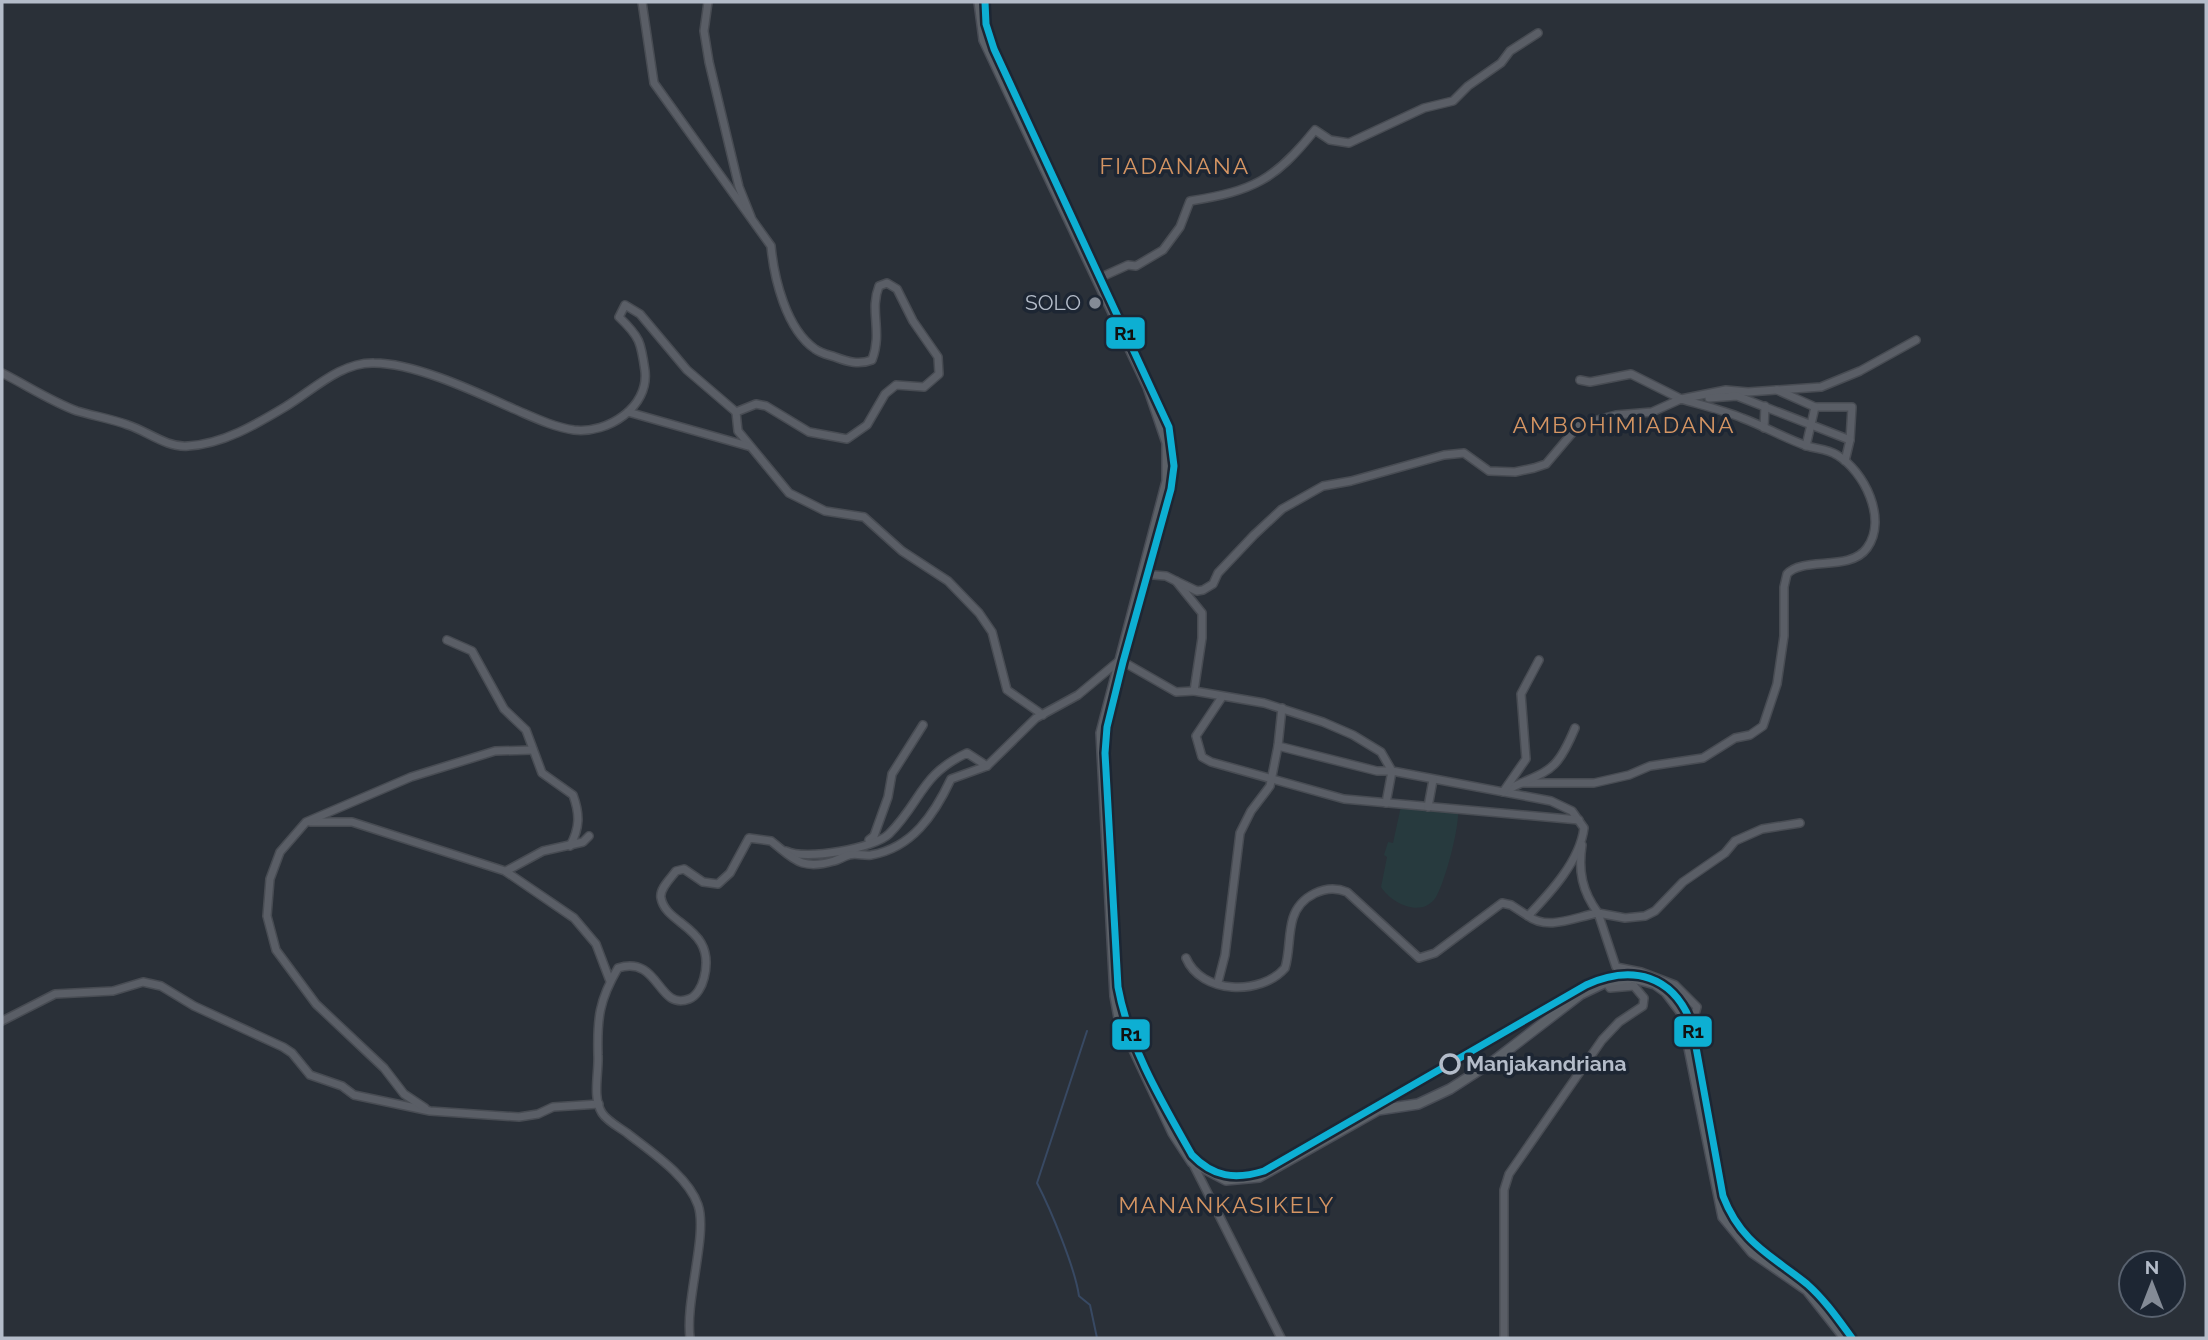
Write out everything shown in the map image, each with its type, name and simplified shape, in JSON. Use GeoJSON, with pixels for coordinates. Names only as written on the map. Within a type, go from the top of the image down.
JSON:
{"type":"FeatureCollection","features":[{"type":"Feature","properties":{"kind":"main road"},"geometry":{"type":"LineString","coordinates":[[979,2],[984,40],[1148,387],[1167,443],[1167,481],[1101,733],[1115,996],[1119,1018],[1173,1133],[1192,1162],[1226,1180],[1259,1177],[1378,1110],[1418,1104],[1450,1089],[1495,1060],[1581,994],[1606,982],[1633,978],[1655,985],[1666,992],[1682,1013],[1689,1035],[1716,1194],[1723,1217],[1752,1252],[1807,1290],[1845,1338]]}},
{"type":"Feature","properties":{"kind":"street"},"geometry":{"type":"LineString","coordinates":[[642,2],[654,83],[753,225],[771,246],[773,269],[793,323],[814,349],[862,364],[872,360],[879,333],[874,298],[879,286],[887,284],[901,295],[913,321],[938,357],[939,374],[924,387],[896,385],[885,394],[867,425],[847,439],[809,432],[766,406],[756,404],[736,412]]}},
{"type":"Feature","properties":{"kind":"street"},"geometry":{"type":"LineString","coordinates":[[708,2],[704,31],[709,62],[739,187],[746,198],[753,225]]}},
{"type":"Feature","properties":{"kind":"street"},"geometry":{"type":"LineString","coordinates":[[1097,279],[1149,260],[1173,240],[1190,201],[1228,195],[1279,171],[1315,130],[1330,140],[1349,143],[1424,108],[1454,101],[1468,86],[1501,63],[1510,51],[1538,33]]}},
{"type":"Feature","properties":{"kind":"street"},"geometry":{"type":"LineString","coordinates":[[2,373],[75,410],[128,425],[185,447],[218,441],[243,430],[286,407],[325,380],[366,363],[390,365],[446,381],[537,419],[575,430],[597,427],[628,412],[644,394],[646,380],[639,338],[634,329],[619,317],[625,305],[640,314],[687,370],[736,412],[738,431],[789,493],[825,511],[864,517],[902,551],[948,581],[979,613],[992,632],[1007,690],[1016,700],[1043,715]]}},
{"type":"Feature","properties":{"kind":"street"},"geometry":{"type":"LineString","coordinates":[[1702,396],[1727,390],[1821,387],[1860,372],[1916,340]]}},
{"type":"Feature","properties":{"kind":"street"},"geometry":{"type":"LineString","coordinates":[[1522,783],[1594,783],[1650,766],[1703,758],[1735,738],[1750,735],[1763,726],[1777,684],[1787,574],[1804,567],[1842,562],[1863,553],[1869,545],[1874,509],[1855,469],[1835,453],[1806,446],[1681,399],[1631,374],[1590,382],[1580,380]]}},
{"type":"Feature","properties":{"kind":"street"},"geometry":{"type":"LineString","coordinates":[[1776,389],[1815,407],[1852,407],[1850,440],[1845,461]]}},
{"type":"Feature","properties":{"kind":"street"},"geometry":{"type":"LineString","coordinates":[[1142,574],[1166,576],[1197,591],[1213,584],[1236,554],[1282,509],[1322,486],[1351,481],[1444,455],[1464,453],[1489,471],[1534,468],[1546,464],[1579,425],[1616,415],[1652,412],[1688,395],[1737,396],[1850,440]]}},
{"type":"Feature","properties":{"kind":"street"},"geometry":{"type":"LineString","coordinates":[[1764,428],[1765,406]]}},
{"type":"Feature","properties":{"kind":"street"},"geometry":{"type":"LineString","coordinates":[[1806,446],[1815,407]]}},
{"type":"Feature","properties":{"kind":"street"},"geometry":{"type":"LineString","coordinates":[[628,412],[748,446]]}},
{"type":"Feature","properties":{"kind":"street"},"geometry":{"type":"LineString","coordinates":[[1176,581],[1202,613],[1202,638],[1194,691]]}},
{"type":"Feature","properties":{"kind":"street"},"geometry":{"type":"LineString","coordinates":[[447,640],[472,651],[504,709],[526,730],[542,774],[573,795],[578,808],[578,832],[570,846]]}},
{"type":"Feature","properties":{"kind":"street"},"geometry":{"type":"LineString","coordinates":[[780,848],[782,854],[799,862],[817,864],[849,855],[883,852],[909,839],[926,824],[951,779],[987,766],[1011,740],[1043,715],[1078,695],[1121,660],[1176,692],[1194,691],[1282,708],[1353,735],[1381,752],[1392,771],[1387,803]]}},
{"type":"Feature","properties":{"kind":"street"},"geometry":{"type":"LineString","coordinates":[[1503,792],[1527,759],[1521,694],[1539,660]]}},
{"type":"Feature","properties":{"kind":"street"},"geometry":{"type":"LineString","coordinates":[[1222,697],[1196,736],[1202,757],[1344,799],[1580,820]]}},
{"type":"Feature","properties":{"kind":"street"},"geometry":{"type":"LineString","coordinates":[[1218,982],[1224,968],[1240,833],[1272,779],[1282,708]]}},
{"type":"Feature","properties":{"kind":"street"},"geometry":{"type":"LineString","coordinates":[[863,845],[874,836],[888,797],[892,774],[923,725]]}},
{"type":"Feature","properties":{"kind":"street"},"geometry":{"type":"LineString","coordinates":[[1503,792],[1542,777],[1567,748],[1575,728]]}},
{"type":"Feature","properties":{"kind":"street"},"geometry":{"type":"LineString","coordinates":[[1278,746],[1377,771],[1392,771],[1562,804],[1580,820],[1584,828],[1582,885],[1598,912],[1616,967],[1675,985],[1697,1007],[1689,1035]]}},
{"type":"Feature","properties":{"kind":"street"},"geometry":{"type":"LineString","coordinates":[[430,1111],[404,1094],[384,1068],[316,1004],[276,950],[267,916],[270,879],[280,852],[306,822],[423,773],[495,751],[533,750]]}},
{"type":"Feature","properties":{"kind":"street"},"geometry":{"type":"LineString","coordinates":[[690,1338],[691,1286],[702,1220],[698,1203],[667,1167],[603,1115],[599,1104],[597,1017],[610,981],[618,968],[631,964],[652,974],[667,996],[679,1000],[691,998],[702,986],[707,967],[702,944],[665,907],[661,893],[676,871],[684,869],[703,882],[718,884],[730,873],[749,838],[771,841],[792,854],[826,856],[863,845],[886,837],[891,832],[944,764],[967,753],[987,766]]}},
{"type":"Feature","properties":{"kind":"street"},"geometry":{"type":"LineString","coordinates":[[1428,807],[1433,780]]}},
{"type":"Feature","properties":{"kind":"street"},"geometry":{"type":"LineString","coordinates":[[306,822],[352,821],[505,871],[574,918],[596,944],[610,981]]}},
{"type":"Feature","properties":{"kind":"street"},"geometry":{"type":"LineString","coordinates":[[1186,958],[1190,969],[1199,977],[1218,982],[1249,988],[1277,978],[1285,968],[1292,919],[1298,906],[1318,891],[1337,888],[1347,892],[1419,958],[1435,953],[1502,903],[1511,905],[1536,922],[1562,923],[1598,912],[1625,918],[1645,916],[1655,911],[1683,882],[1725,853],[1735,841],[1762,829],[1800,823]]}},
{"type":"Feature","properties":{"kind":"street"},"geometry":{"type":"LineString","coordinates":[[505,871],[543,851],[583,842],[589,836]]}},
{"type":"Feature","properties":{"kind":"street"},"geometry":{"type":"LineString","coordinates":[[1528,916],[1566,869],[1582,841]]}},
{"type":"Feature","properties":{"kind":"street"},"geometry":{"type":"LineString","coordinates":[[2,1021],[55,994],[113,991],[143,982],[161,986],[194,1006],[283,1047],[292,1053],[310,1075],[342,1086],[354,1095],[430,1111],[519,1118],[553,1107],[599,1104]]}},
{"type":"Feature","properties":{"kind":"street"},"geometry":{"type":"LineString","coordinates":[[1504,1338],[1504,1190],[1509,1174],[1610,1031],[1643,1006],[1644,998],[1634,986],[1610,988],[1606,982]]}},
{"type":"Feature","properties":{"kind":"street"},"geometry":{"type":"LineString","coordinates":[[1192,1162],[1281,1338]]}},
{"type":"Feature","properties":{"kind":"green space"},"geometry":{"type":"Polygon","coordinates":[[[1401,806],[1458,812],[1454,842],[1443,880],[1436,897],[1423,907],[1415,908],[1399,903],[1381,887],[1387,857],[1384,855],[1388,842],[1393,843],[1401,806]]]}},
{"type":"Feature","properties":{"kind":"waterway"},"geometry":{"type":"LineString","coordinates":[[1087,1031],[1037,1183],[1062,1239],[1079,1296],[1090,1305],[1097,1338]]}},
{"type":"Feature","properties":{"kind":"transit line","name":"R1"},"geometry":{"type":"LineString","coordinates":[[985,2],[986,24],[994,49],[1169,427],[1174,466],[1171,489],[1123,662],[1107,727],[1105,753],[1118,987],[1138,1053],[1192,1155],[1208,1168],[1225,1175],[1264,1171],[1586,985],[1619,975],[1650,978],[1674,995],[1692,1025],[1723,1196],[1730,1212],[1758,1247],[1814,1290],[1852,1338]]}},
{"type":"Feature","properties":{"kind":"place","name":"SOLO"},"geometry":{"type":"Point","coordinates":[1095,303]}},
{"type":"Feature","properties":{"kind":"place","name":"Manjakandriana"},"geometry":{"type":"Point","coordinates":[1450,1064]}},
{"type":"Feature","properties":{"kind":"district","name":"FIADANANA"},"geometry":{"type":"Point","coordinates":[1175,166]}},
{"type":"Feature","properties":{"kind":"district","name":"AMBOHIMIADANA"},"geometry":{"type":"Point","coordinates":[1624,425]}},
{"type":"Feature","properties":{"kind":"district","name":"MANANKASIKELY"},"geometry":{"type":"Point","coordinates":[1227,1205]}}]}
